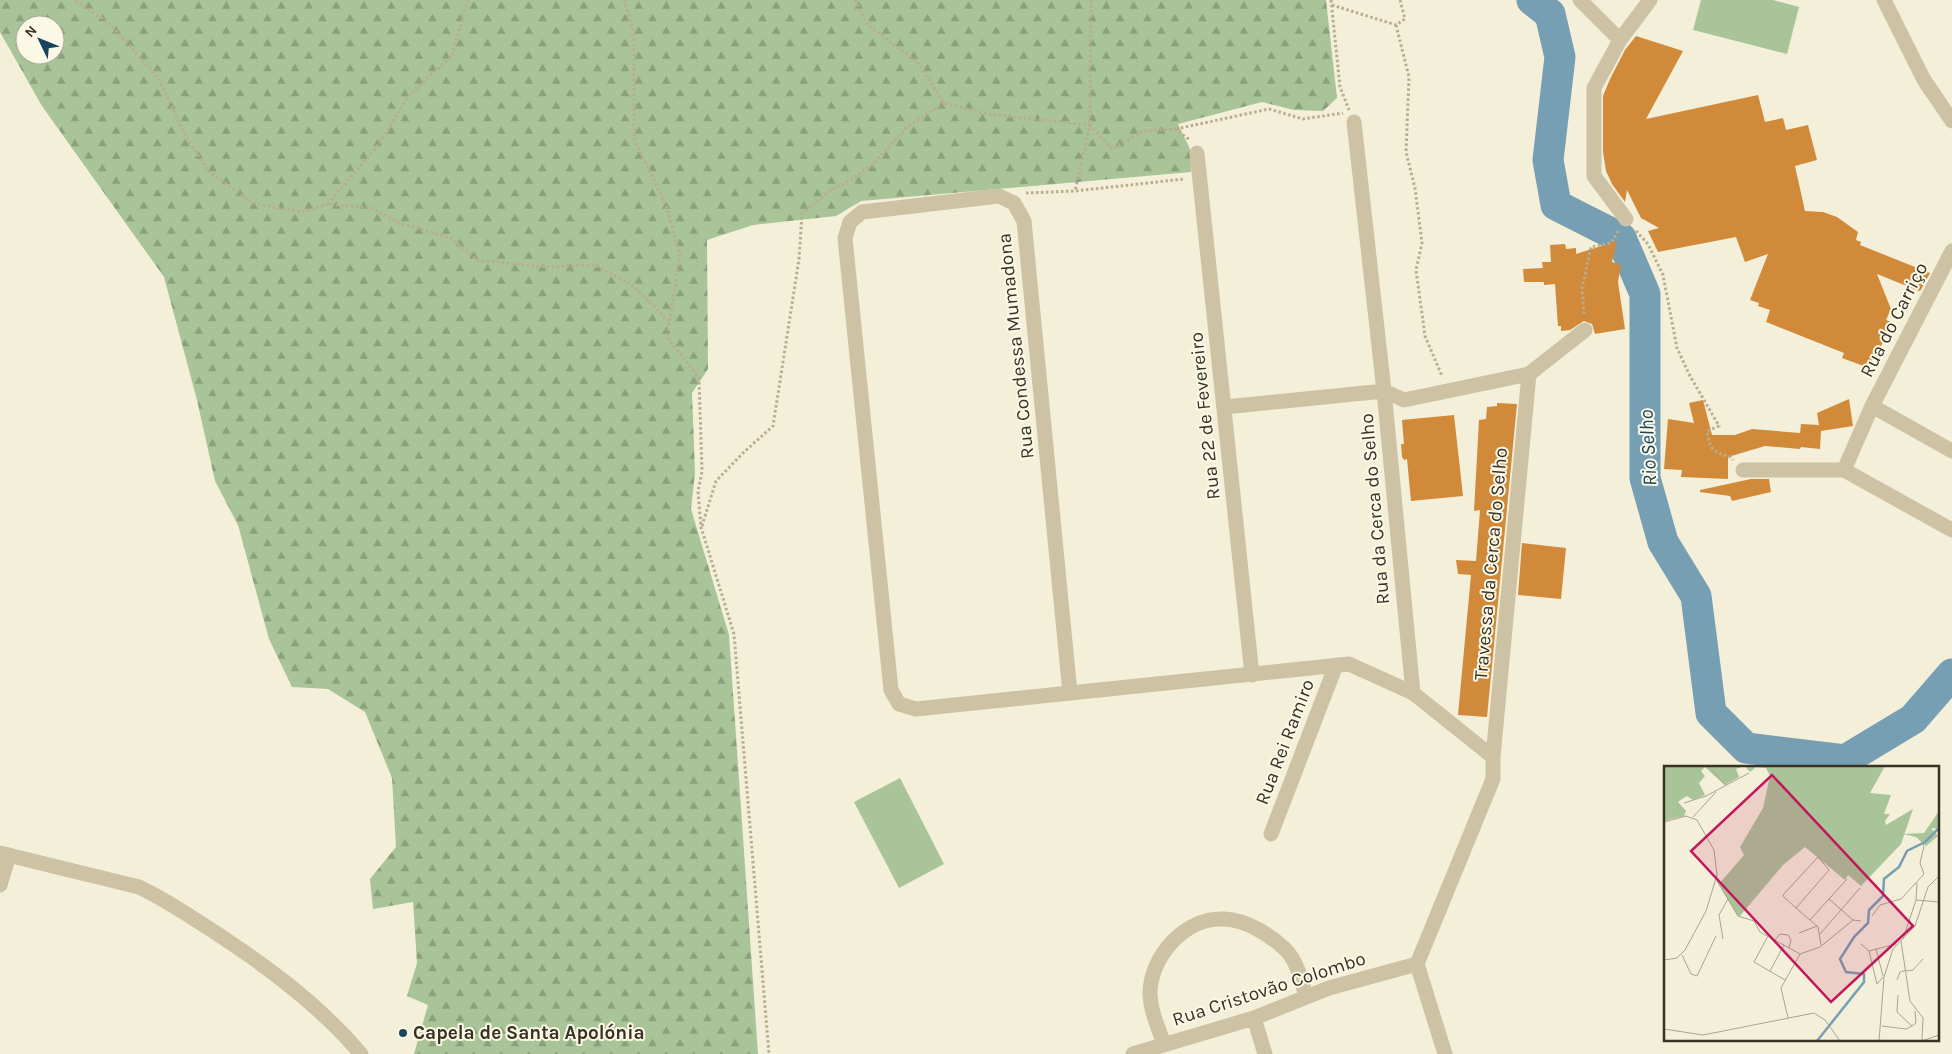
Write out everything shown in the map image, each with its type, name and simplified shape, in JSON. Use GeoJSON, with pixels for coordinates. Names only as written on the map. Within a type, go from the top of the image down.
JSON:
{"type":"FeatureCollection","features":[{"type":"Feature","properties":{"kind":"street"},"geometry":{"type":"LineString","coordinates":[[1580,0],[1620,40]]}},
{"type":"Feature","properties":{"kind":"street"},"geometry":{"type":"LineString","coordinates":[[1626,219],[1594,176],[1594,88],[1620,40],[1650,0]]}},
{"type":"Feature","properties":{"kind":"street"},"geometry":{"type":"LineString","coordinates":[[1884,0],[1924,80],[1952,121]]}},
{"type":"Feature","properties":{"kind":"street","name":"Rua da Cerca do Selho"},"geometry":{"type":"LineString","coordinates":[[1352,117],[1384,391],[1413,693]]}},
{"type":"Feature","properties":{"kind":"street","name":"Rua 22 de Fevereiro"},"geometry":{"type":"LineString","coordinates":[[1197,153],[1252,675]]}},
{"type":"Feature","properties":{"kind":"street"},"geometry":{"type":"LineString","coordinates":[[1014,203],[999,196],[862,212],[850,222],[845,238],[891,690],[899,704],[916,709],[1349,664],[1413,693],[1493,757],[1493,779],[1417,964],[1444,1054]]}},
{"type":"Feature","properties":{"kind":"street","name":"Rua Condessa Mumadona"},"geometry":{"type":"LineString","coordinates":[[1014,203],[1024,221],[1070,693]]}},
{"type":"Feature","properties":{"kind":"street","name":"Rua do Carriço"},"geometry":{"type":"LineString","coordinates":[[1844,470],[1872,406],[1952,251]]}},
{"type":"Feature","properties":{"kind":"street"},"geometry":{"type":"LineString","coordinates":[[1225,407],[1384,391],[1404,400],[1529,374],[1585,330]]}},
{"type":"Feature","properties":{"kind":"street","name":"Travessa da Cerca do Selho"},"geometry":{"type":"LineString","coordinates":[[1493,757],[1529,374]]}},
{"type":"Feature","properties":{"kind":"street","name":"Rua do Carriço"},"geometry":{"type":"LineString","coordinates":[[1872,406],[1952,451]]}},
{"type":"Feature","properties":{"kind":"street"},"geometry":{"type":"LineString","coordinates":[[1738,466],[1844,470],[1952,530]]}},
{"type":"Feature","properties":{"kind":"street","name":"Rua Rei Ramiro"},"geometry":{"type":"LineString","coordinates":[[1271,834],[1336,665]]}},
{"type":"Feature","properties":{"kind":"street"},"geometry":{"type":"LineString","coordinates":[[0,885],[4,854],[139,887],[155,894],[241,948],[312,1005],[361,1054]]}},
{"type":"Feature","properties":{"kind":"street"},"geometry":{"type":"LineString","coordinates":[[1164,1044],[1152,1009],[1150,992],[1152,976],[1166,948],[1191,928],[1205,922],[1223,919],[1238,921],[1264,933],[1286,950],[1294,961],[1306,997]]}},
{"type":"Feature","properties":{"kind":"street","name":"Rua Cristovão Colombo"},"geometry":{"type":"LineString","coordinates":[[1133,1054],[1254,1018],[1330,988],[1417,964]]}},
{"type":"Feature","properties":{"kind":"street"},"geometry":{"type":"LineString","coordinates":[[1254,1018],[1265,1054]]}},
{"type":"Feature","properties":{"kind":"path"},"geometry":{"type":"LineString","coordinates":[[76,0],[110,24],[158,76],[185,135],[208,171],[253,203],[301,212],[328,204],[371,208],[402,224],[452,238],[477,260],[546,267],[594,265],[631,284],[669,321]]}},
{"type":"Feature","properties":{"kind":"path"},"geometry":{"type":"LineString","coordinates":[[328,204],[379,144],[409,94],[452,56],[468,0]]}},
{"type":"Feature","properties":{"kind":"path"},"geometry":{"type":"LineString","coordinates":[[624,0],[634,32],[634,139],[666,205],[680,255],[667,337],[699,378],[702,472],[698,491],[701,527],[734,634],[769,1054]]}},
{"type":"Feature","properties":{"kind":"path"},"geometry":{"type":"LineString","coordinates":[[855,0],[867,24],[918,63],[944,103],[987,114],[1090,125],[1112,149],[1143,131],[1175,129],[1269,108],[1303,119],[1352,117],[1340,87],[1332,2],[1396,25]]}},
{"type":"Feature","properties":{"kind":"path"},"geometry":{"type":"LineString","coordinates":[[1075,191],[1090,125],[1091,0]]}},
{"type":"Feature","properties":{"kind":"path"},"geometry":{"type":"LineString","coordinates":[[1396,25],[1404,19],[1400,0]]}},
{"type":"Feature","properties":{"kind":"path"},"geometry":{"type":"LineString","coordinates":[[1396,25],[1409,76],[1406,152],[1415,188],[1422,243],[1416,270],[1425,336],[1439,366],[1446,391]]}},
{"type":"Feature","properties":{"kind":"path"},"geometry":{"type":"LineString","coordinates":[[701,527],[716,481],[773,426],[799,259],[802,214],[832,189],[849,181],[871,166],[907,127],[944,103]]}},
{"type":"Feature","properties":{"kind":"path"},"geometry":{"type":"LineString","coordinates":[[1175,129],[1188,138],[1197,153]]}},
{"type":"Feature","properties":{"kind":"path"},"geometry":{"type":"LineString","coordinates":[[1014,203],[1026,193],[1075,191],[1200,177]]}},
{"type":"Feature","properties":{"kind":"path"},"geometry":{"type":"LineString","coordinates":[[1626,219],[1648,244],[1663,275],[1677,348],[1690,376],[1719,426],[1707,431],[1708,443],[1717,453],[1730,457],[1738,466]]}},
{"type":"Feature","properties":{"kind":"path"},"geometry":{"type":"LineString","coordinates":[[1585,330],[1582,288],[1591,247],[1611,243]]}},
{"type":"Feature","properties":{"kind":"green space"},"geometry":{"type":"Polygon","coordinates":[[[0,0],[1326,0],[1337,98],[1323,111],[1294,110],[1262,102],[1178,124],[1190,149],[1191,172],[861,201],[836,216],[753,225],[707,240],[708,369],[692,393],[695,473],[691,509],[729,635],[758,1054],[414,1054],[428,1005],[407,996],[417,963],[413,902],[373,909],[370,879],[396,847],[392,778],[365,712],[328,689],[292,687],[269,639],[238,525],[215,481],[197,400],[164,277],[42,106],[19,65],[65,65],[65,15],[15,15],[15,58],[0,32],[0,0]]]}},
{"type":"Feature","properties":{"kind":"green space"},"geometry":{"type":"Polygon","coordinates":[[[1701,0],[1773,0],[1799,7],[1787,54],[1693,30],[1701,0]]]}},
{"type":"Feature","properties":{"kind":"green space"},"geometry":{"type":"Polygon","coordinates":[[[900,778],[944,864],[899,888],[854,802],[900,778]]]}},
{"type":"Feature","properties":{"kind":"building"},"geometry":{"type":"Polygon","coordinates":[[[1636,36],[1683,51],[1646,119],[1758,95],[1765,122],[1783,118],[1786,130],[1808,125],[1817,160],[1795,166],[1805,211],[1823,212],[1837,217],[1858,232],[1856,240],[1861,242],[1860,245],[1930,273],[1919,291],[1877,274],[1891,309],[1886,320],[1891,322],[1876,359],[1873,358],[1869,368],[1842,358],[1844,353],[1766,322],[1770,310],[1758,306],[1759,303],[1750,300],[1768,254],[1745,262],[1736,237],[1658,252],[1648,231],[1659,228],[1641,218],[1627,190],[1625,202],[1612,184],[1606,171],[1603,152],[1603,96],[1625,50],[1636,36]]]}},
{"type":"Feature","properties":{"kind":"building"},"geometry":{"type":"Polygon","coordinates":[[[1617,241],[1612,262],[1621,265],[1618,282],[1625,329],[1595,334],[1592,324],[1584,321],[1570,330],[1561,331],[1561,326],[1558,326],[1555,284],[1544,285],[1544,282],[1524,282],[1523,269],[1543,268],[1542,262],[1551,262],[1550,245],[1565,244],[1566,249],[1576,248],[1576,254],[1617,241]]]}},
{"type":"Feature","properties":{"kind":"building"},"geometry":{"type":"Polygon","coordinates":[[[1849,399],[1853,426],[1821,431],[1820,449],[1765,446],[1728,457],[1728,479],[1681,477],[1682,470],[1664,469],[1668,419],[1694,423],[1689,403],[1703,400],[1712,435],[1735,435],[1752,429],[1800,433],[1801,424],[1819,425],[1817,413],[1849,399]]]}},
{"type":"Feature","properties":{"kind":"building"},"geometry":{"type":"Polygon","coordinates":[[[1497,403],[1517,404],[1487,717],[1458,715],[1471,575],[1458,574],[1456,560],[1476,561],[1480,510],[1474,511],[1479,420],[1486,419],[1487,407],[1497,406],[1497,403]]]}},
{"type":"Feature","properties":{"kind":"building"},"geometry":{"type":"Polygon","coordinates":[[[1454,415],[1463,496],[1411,501],[1407,459],[1404,460],[1402,457],[1401,444],[1404,444],[1402,420],[1454,415]]]}},
{"type":"Feature","properties":{"kind":"building"},"geometry":{"type":"Polygon","coordinates":[[[1751,479],[1769,479],[1771,492],[1732,501],[1730,496],[1700,492],[1700,490],[1751,479]]]}},
{"type":"Feature","properties":{"kind":"building"},"geometry":{"type":"Polygon","coordinates":[[[1522,543],[1566,548],[1561,599],[1518,595],[1522,543]]]}},
{"type":"Feature","properties":{"kind":"waterway","name":"Rio Selho"},"geometry":{"type":"LineString","coordinates":[[1532,0],[1550,14],[1560,57],[1548,160],[1556,205],[1621,238],[1645,294],[1645,478],[1663,542],[1696,596],[1711,713],[1746,748],[1845,760],[1913,719],[1952,674]]}},
{"type":"Feature","properties":{"kind":"place","name":"Capela de Santa Apolónia"},"geometry":{"type":"Point","coordinates":[403,1033]}}]}
